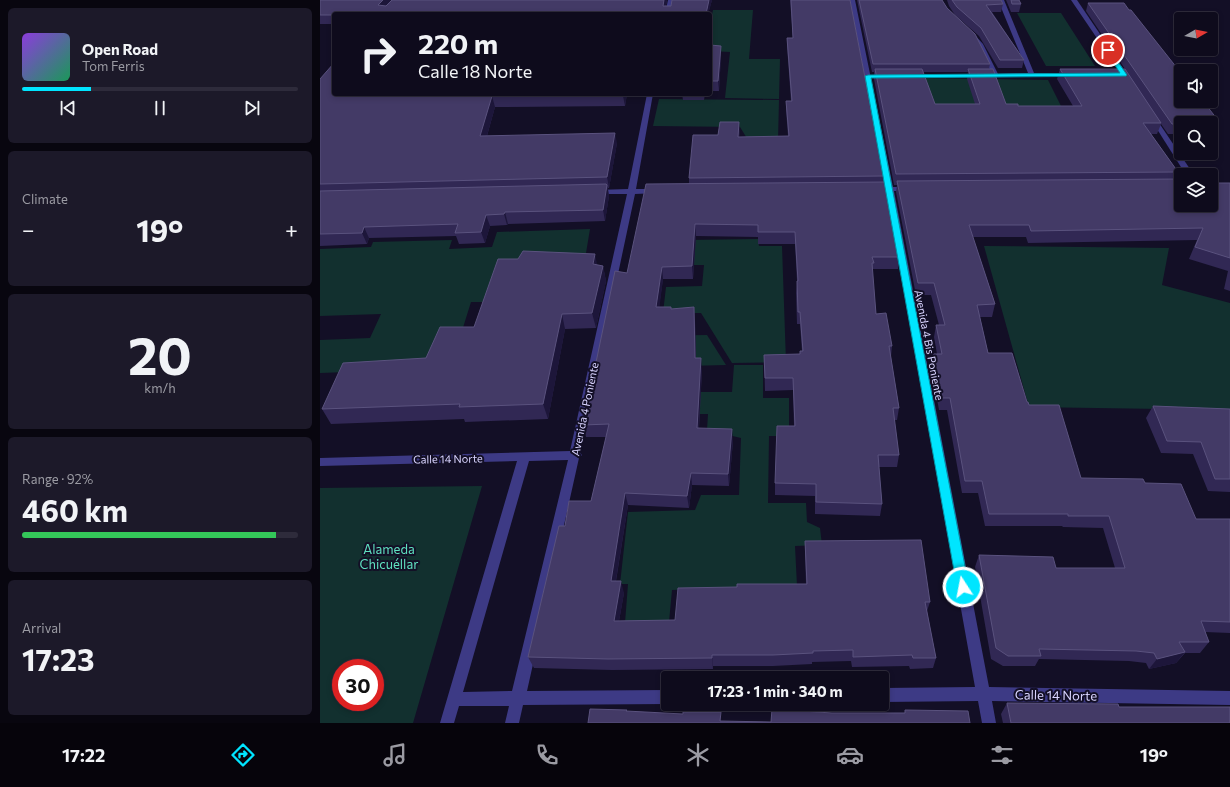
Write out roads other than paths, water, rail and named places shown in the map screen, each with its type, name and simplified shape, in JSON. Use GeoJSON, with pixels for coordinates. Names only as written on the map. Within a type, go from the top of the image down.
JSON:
{"type":"FeatureCollection","features":[{"type":"Feature","properties":{"kind":"street"},"geometry":{"type":"LineString","coordinates":[[669,12],[672,0]]}},
{"type":"Feature","properties":{"kind":"street","name":"Avenida 4 Bis Poniente"},"geometry":{"type":"LineString","coordinates":[[852,0],[872,76],[888,189],[989,723]]}},
{"type":"Feature","properties":{"kind":"street"},"geometry":{"type":"LineString","coordinates":[[1000,0],[1032,75]]}},
{"type":"Feature","properties":{"kind":"street"},"geometry":{"type":"LineString","coordinates":[[1074,0],[1133,88]]}},
{"type":"Feature","properties":{"kind":"street"},"geometry":{"type":"LineString","coordinates":[[968,29],[980,44],[996,75]]}},
{"type":"Feature","properties":{"kind":"street"},"geometry":{"type":"LineString","coordinates":[[908,76],[1078,75]]}},
{"type":"Feature","properties":{"kind":"street"},"geometry":{"type":"LineString","coordinates":[[1117,75],[1124,75]]}},
{"type":"Feature","properties":{"kind":"street","name":"Avenida 4 Poniente"},"geometry":{"type":"LineString","coordinates":[[512,723],[576,455],[632,191],[650,96]]}},
{"type":"Feature","properties":{"kind":"street"},"geometry":{"type":"LineString","coordinates":[[1151,115],[1185,168]]}},
{"type":"Feature","properties":{"kind":"street"},"geometry":{"type":"LineString","coordinates":[[864,189],[919,189]]}},
{"type":"Feature","properties":{"kind":"street"},"geometry":{"type":"LineString","coordinates":[[585,193],[664,191]]}},
{"type":"Feature","properties":{"kind":"street","name":"Calle 14 Norte"},"geometry":{"type":"LineString","coordinates":[[320,462],[576,455]]}},
{"type":"Feature","properties":{"kind":"street"},"geometry":{"type":"LineString","coordinates":[[448,723],[524,457]]}},
{"type":"Feature","properties":{"kind":"street","name":"Calle 14 Norte"},"geometry":{"type":"LineString","coordinates":[[889,695],[984,694],[1230,698]]}},
{"type":"Feature","properties":{"kind":"street"},"geometry":{"type":"LineString","coordinates":[[454,699],[661,696]]}},
{"type":"Feature","properties":{"kind":"park label","name":"Alameda Chicuéllar"},"geometry":{"type":"Point","coordinates":[389,556]}}]}
